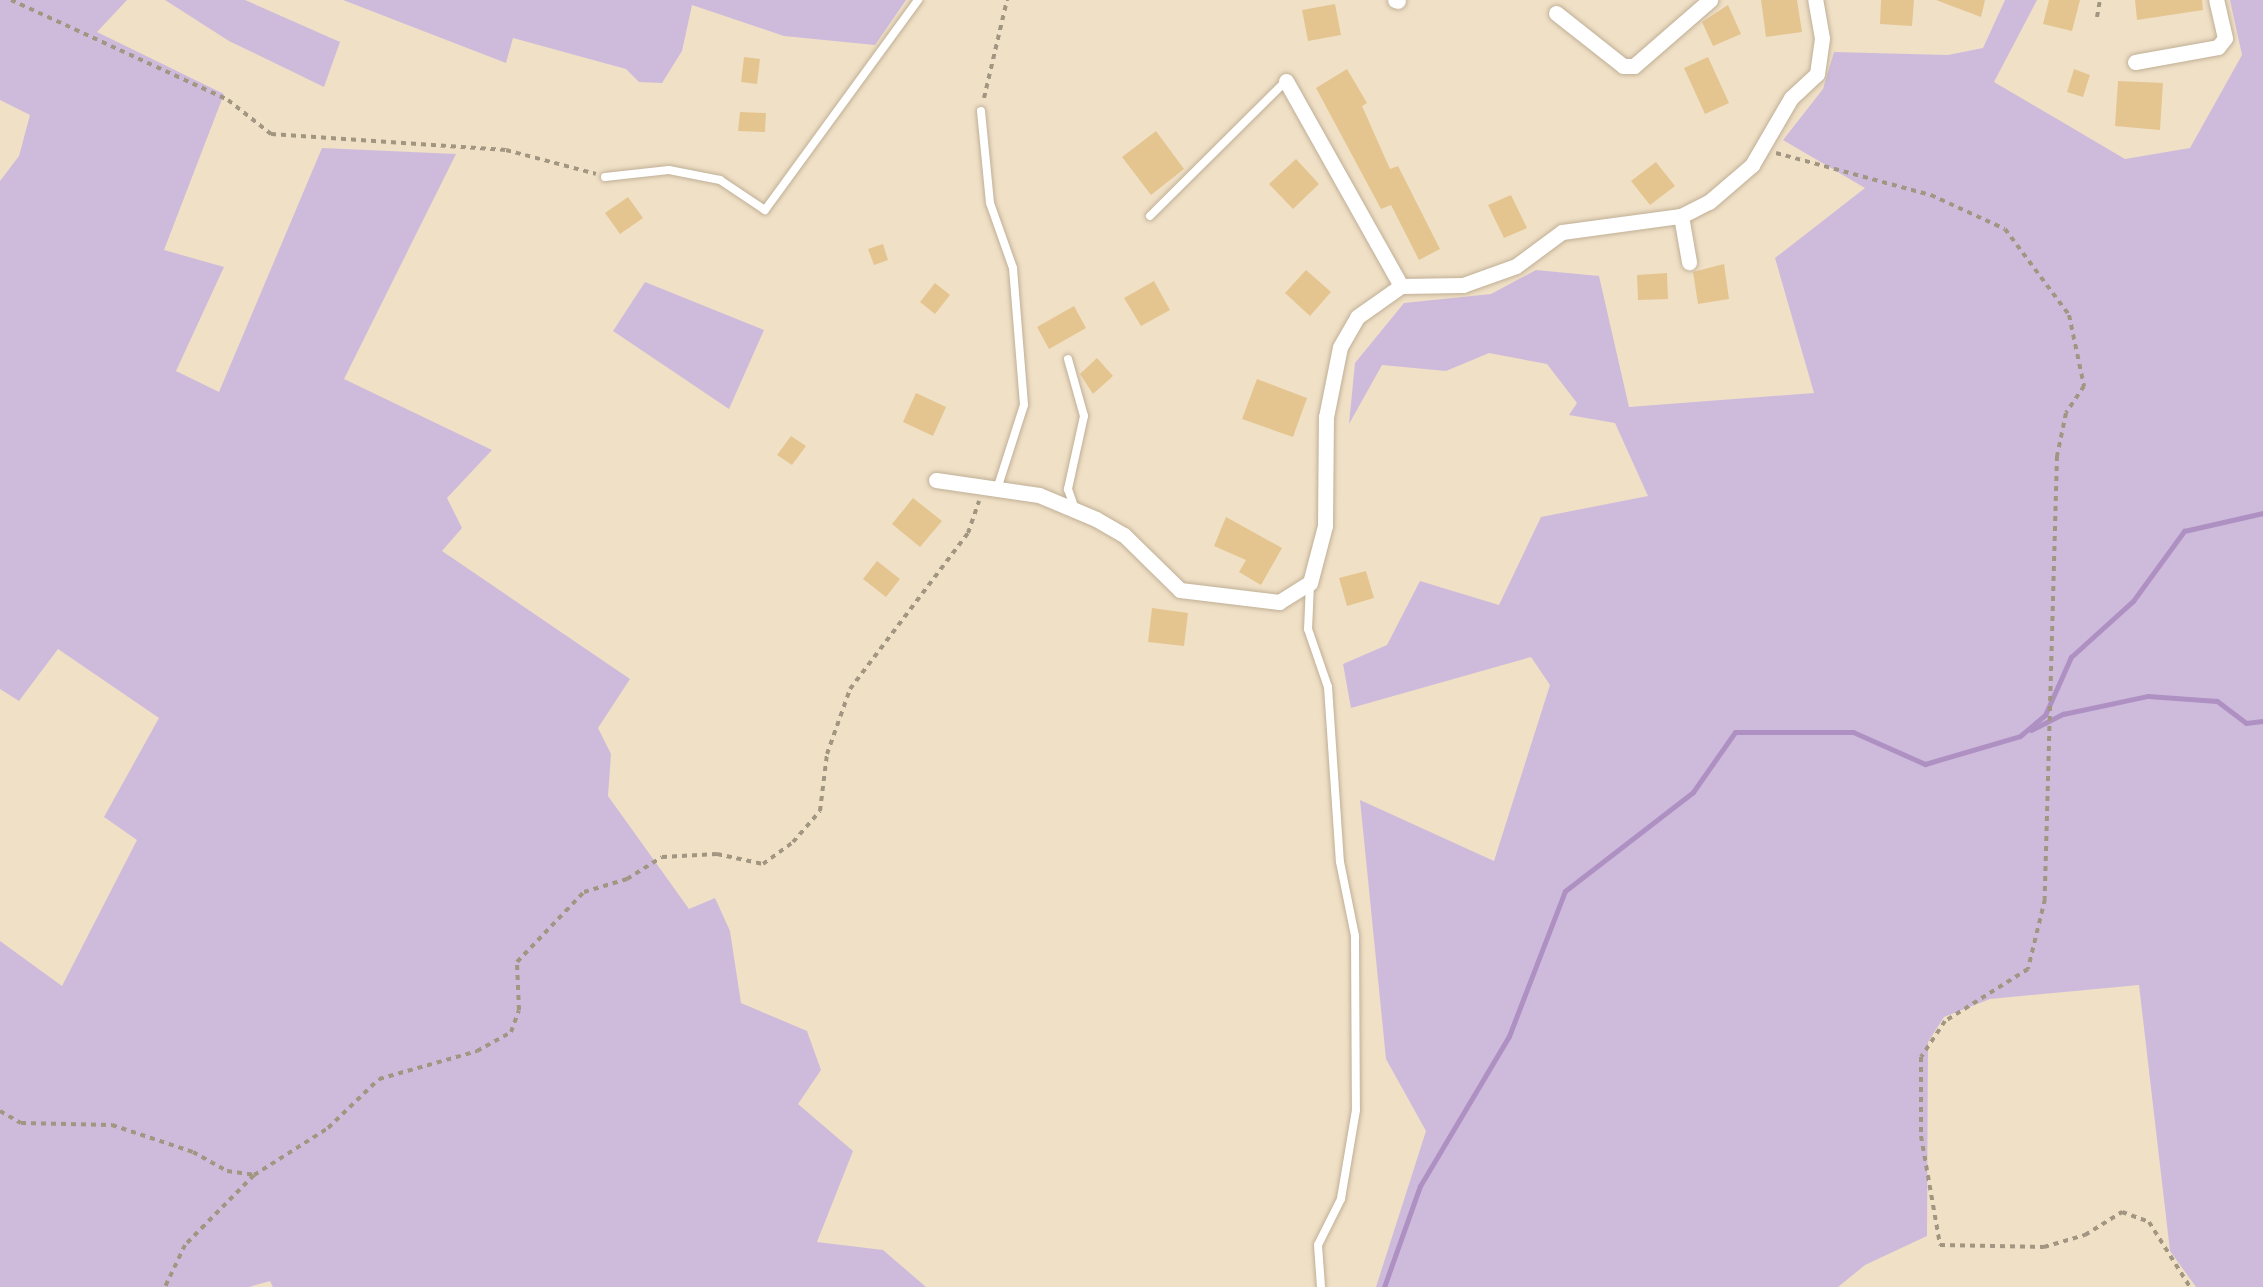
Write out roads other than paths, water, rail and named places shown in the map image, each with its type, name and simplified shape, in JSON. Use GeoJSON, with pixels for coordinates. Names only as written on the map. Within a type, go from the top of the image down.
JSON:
{"type":"FeatureCollection","features":[{"type":"Feature","properties":{"kind":"street"},"geometry":{"type":"LineString","coordinates":[[1556,12],[1623,66],[1634,66],[1710,0]]}},
{"type":"Feature","properties":{"kind":"street"},"geometry":{"type":"LineString","coordinates":[[936,480],[992,486],[1076,511],[1124,534],[1180,590],[1279,602],[1310,584],[1326,526],[1326,417],[1340,346],[1357,318],[1401,286],[1463,285],[1516,266],[1562,232],[1681,216],[1709,202],[1764,151],[1791,98],[1817,74],[1822,38],[1815,0]]}},
{"type":"Feature","properties":{"kind":"street"},"geometry":{"type":"LineString","coordinates":[[2135,62],[2218,47],[2225,38],[2216,0]]}},
{"type":"Feature","properties":{"kind":"street"},"geometry":{"type":"LineString","coordinates":[[1286,81],[1401,286]]}},
{"type":"Feature","properties":{"kind":"street"},"geometry":{"type":"LineString","coordinates":[[1681,216],[1689,262]]}},
{"type":"Feature","properties":{"kind":"lane"},"geometry":{"type":"LineString","coordinates":[[606,177],[668,170],[720,180],[765,210],[918,0]]}},
{"type":"Feature","properties":{"kind":"lane"},"geometry":{"type":"LineString","coordinates":[[1150,216],[1286,81]]}},
{"type":"Feature","properties":{"kind":"lane"},"geometry":{"type":"LineString","coordinates":[[981,111],[990,203],[1013,268],[1024,405],[992,486]]}},
{"type":"Feature","properties":{"kind":"lane"},"geometry":{"type":"LineString","coordinates":[[1068,359],[1084,416],[1068,489],[1076,511]]}},
{"type":"Feature","properties":{"kind":"lane"},"geometry":{"type":"LineString","coordinates":[[1310,584],[1308,630],[1328,687],[1340,862],[1355,936],[1356,1110],[1341,1199],[1318,1245],[1321,1287]]}},
{"type":"Feature","properties":{"kind":"waterway"},"geometry":{"type":"LineString","coordinates":[[1384,1287],[1420,1186],[1509,1036],[1565,891],[1693,792],[1735,732],[1853,732],[1925,764],[2020,736],[2045,715],[2071,657],[2133,601],[2184,531],[2263,513]]}},
{"type":"Feature","properties":{"kind":"waterway"},"geometry":{"type":"LineString","coordinates":[[2031,730],[2063,714],[2148,696],[2217,701],[2246,723],[2263,721]]}}]}
